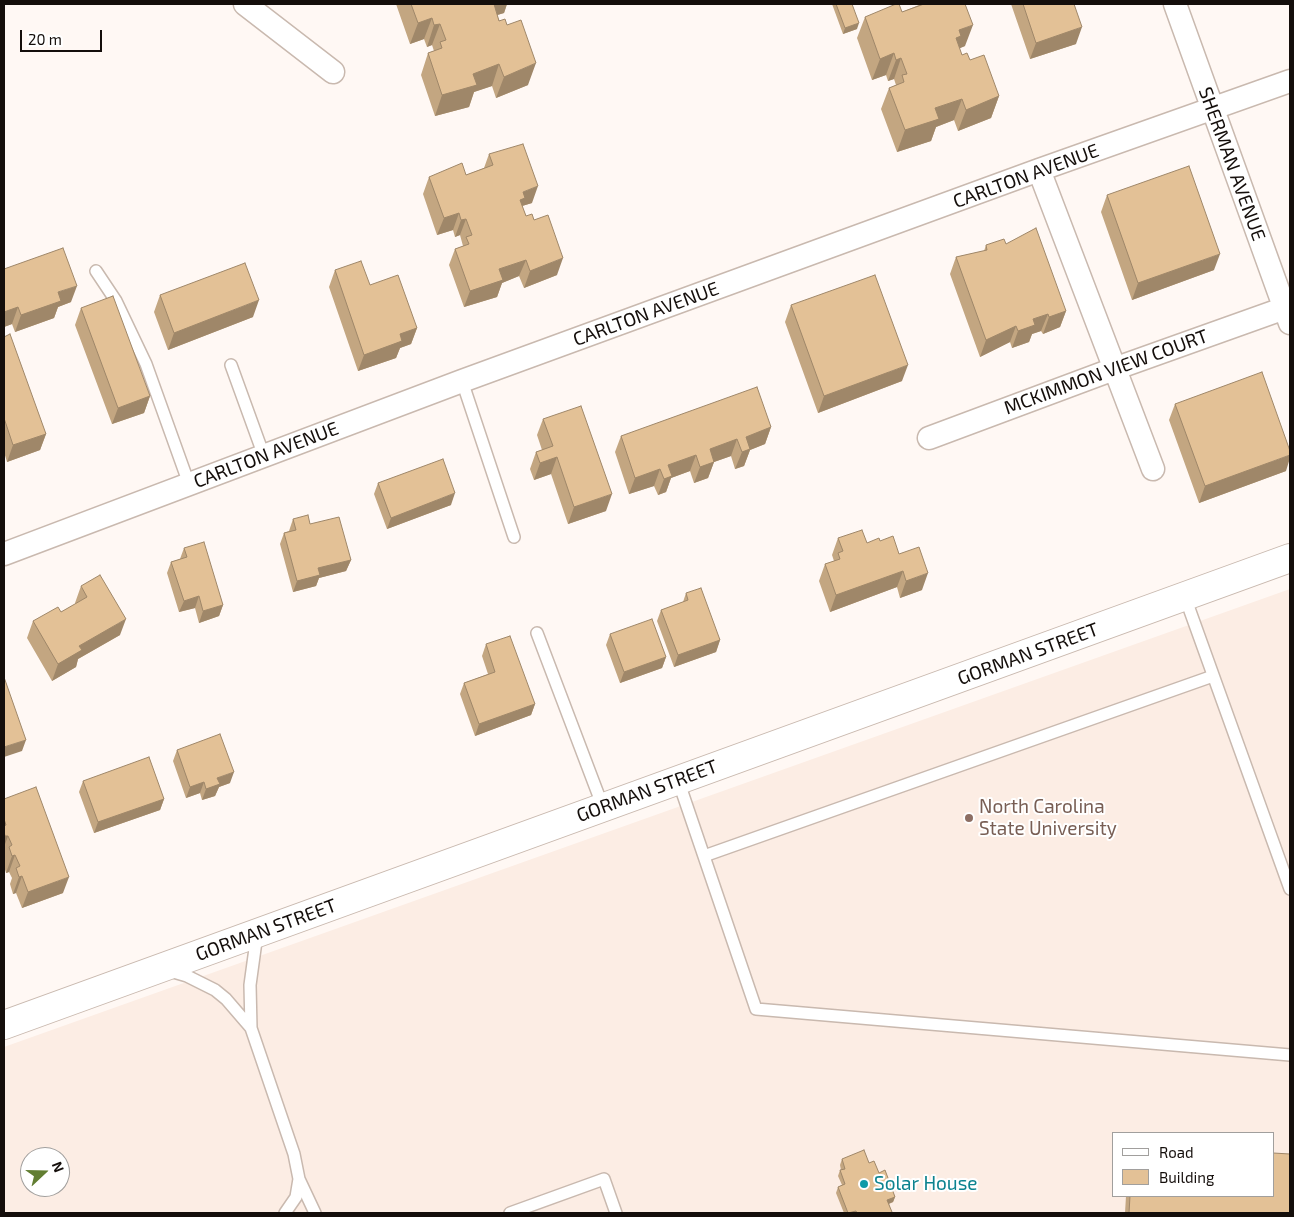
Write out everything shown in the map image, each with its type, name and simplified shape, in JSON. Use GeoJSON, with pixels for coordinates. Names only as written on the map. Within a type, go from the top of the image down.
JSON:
{"type":"FeatureCollection","features":[{"type":"Feature","properties":{"kind":"main road","name":"GORMAN STREET"},"geometry":{"type":"LineString","coordinates":[[4,1025],[1290,558]]}},
{"type":"Feature","properties":{"kind":"street"},"geometry":{"type":"LineString","coordinates":[[245,4],[333,72]]}},
{"type":"Feature","properties":{"kind":"street","name":"SHERMAN AVENUE"},"geometry":{"type":"LineString","coordinates":[[1174,4],[1288,316]]}},
{"type":"Feature","properties":{"kind":"street","name":"CARLTON AVENUE"},"geometry":{"type":"LineString","coordinates":[[4,554],[462,381],[1039,170],[1134,138],[1290,81]]}},
{"type":"Feature","properties":{"kind":"street"},"geometry":{"type":"LineString","coordinates":[[1039,170],[1152,469]]}},
{"type":"Feature","properties":{"kind":"street","name":"MCKIMMON VIEW COURT"},"geometry":{"type":"LineString","coordinates":[[928,438],[1114,369],[1288,316]]}},
{"type":"Feature","properties":{"kind":"lane"},"geometry":{"type":"LineString","coordinates":[[96,271],[116,301],[146,364],[188,484]]}},
{"type":"Feature","properties":{"kind":"lane"},"geometry":{"type":"LineString","coordinates":[[231,365],[264,456]]}},
{"type":"Feature","properties":{"kind":"lane"},"geometry":{"type":"LineString","coordinates":[[462,381],[514,537]]}},
{"type":"Feature","properties":{"kind":"lane"},"geometry":{"type":"LineString","coordinates":[[1185,596],[1290,890]]}},
{"type":"Feature","properties":{"kind":"lane"},"geometry":{"type":"LineString","coordinates":[[537,633],[603,807]]}},
{"type":"Feature","properties":{"kind":"lane"},"geometry":{"type":"LineString","coordinates":[[704,856],[1213,676]]}},
{"type":"Feature","properties":{"kind":"lane"},"geometry":{"type":"LineString","coordinates":[[678,780],[756,1008],[1290,1055]]}},
{"type":"Feature","properties":{"kind":"lane"},"geometry":{"type":"LineString","coordinates":[[258,933],[250,992],[251,1028],[294,1154],[299,1178],[316,1213]]}},
{"type":"Feature","properties":{"kind":"lane"},"geometry":{"type":"LineString","coordinates":[[161,968],[187,976],[215,990],[226,999],[251,1028]]}},
{"type":"Feature","properties":{"kind":"lane"},"geometry":{"type":"LineString","coordinates":[[285,1213],[296,1197],[299,1178]]}},
{"type":"Feature","properties":{"kind":"lane"},"geometry":{"type":"LineString","coordinates":[[510,1213],[604,1179],[616,1213]]}},
{"type":"Feature","properties":{"kind":"shaded area","name":"North Carolina State University"},"geometry":{"type":"Polygon","coordinates":[[[1290,589],[1290,1213],[4,1213],[4,1047],[1290,589]]]}},
{"type":"Feature","properties":{"kind":"building"},"geometry":{"type":"Polygon","coordinates":[[[411,4],[494,4],[499,21],[505,19],[507,25],[521,20],[536,63],[504,77],[499,64],[473,74],[477,85],[442,95],[428,53],[442,48],[440,42],[446,40],[440,24],[434,25],[432,18],[418,23],[411,4]]]}},
{"type":"Feature","properties":{"kind":"building"},"geometry":{"type":"Polygon","coordinates":[[[836,4],[852,4],[859,23],[845,28],[836,4]]]}},
{"type":"Feature","properties":{"kind":"building"},"geometry":{"type":"Polygon","coordinates":[[[899,4],[902,12],[924,4],[965,4],[973,25],[959,30],[961,36],[956,38],[962,55],[967,53],[970,60],[984,55],[999,96],[966,110],[962,99],[935,108],[939,119],[905,130],[889,88],[904,82],[902,75],[907,74],[901,58],[896,60],[894,53],[880,59],[865,17],[899,4]]]}},
{"type":"Feature","properties":{"kind":"building"},"geometry":{"type":"Polygon","coordinates":[[[1023,4],[1074,4],[1082,27],[1036,43],[1023,4]]]}},
{"type":"Feature","properties":{"kind":"building"},"geometry":{"type":"Polygon","coordinates":[[[523,144],[538,186],[523,192],[525,198],[520,200],[526,216],[532,214],[534,220],[548,215],[563,258],[530,271],[526,260],[499,269],[503,280],[470,291],[455,249],[469,244],[466,237],[472,235],[466,219],[461,220],[459,213],[444,218],[429,177],[462,163],[466,175],[493,165],[489,154],[523,144]]]}},
{"type":"Feature","properties":{"kind":"building"},"geometry":{"type":"Polygon","coordinates":[[[1189,166],[1220,254],[1138,283],[1107,195],[1189,166]]]}},
{"type":"Feature","properties":{"kind":"building"},"geometry":{"type":"Polygon","coordinates":[[[1036,228],[1066,311],[1049,317],[1048,314],[1033,319],[1035,325],[1018,331],[1016,326],[986,340],[956,257],[987,250],[986,245],[1004,239],[1006,244],[1036,228]]]}},
{"type":"Feature","properties":{"kind":"building"},"geometry":{"type":"Polygon","coordinates":[[[63,248],[77,286],[58,292],[61,301],[21,315],[18,307],[4,312],[4,269],[63,248]]]}},
{"type":"Feature","properties":{"kind":"building"},"geometry":{"type":"Polygon","coordinates":[[[361,261],[370,285],[398,275],[417,328],[400,334],[402,341],[364,355],[335,270],[361,261]]]}},
{"type":"Feature","properties":{"kind":"building"},"geometry":{"type":"Polygon","coordinates":[[[245,263],[259,300],[174,333],[160,295],[245,263]]]}},
{"type":"Feature","properties":{"kind":"building"},"geometry":{"type":"Polygon","coordinates":[[[875,275],[908,365],[824,396],[791,305],[875,275]]]}},
{"type":"Feature","properties":{"kind":"building"},"geometry":{"type":"Polygon","coordinates":[[[113,296],[150,396],[118,408],[81,308],[113,296]]]}},
{"type":"Feature","properties":{"kind":"building"},"geometry":{"type":"Polygon","coordinates":[[[10,334],[46,434],[13,445],[4,418],[4,337],[10,334]]]}},
{"type":"Feature","properties":{"kind":"building"},"geometry":{"type":"Polygon","coordinates":[[[1262,372],[1290,455],[1205,486],[1175,404],[1262,372]]]}},
{"type":"Feature","properties":{"kind":"building"},"geometry":{"type":"Polygon","coordinates":[[[757,387],[771,427],[746,437],[750,449],[742,452],[737,439],[710,449],[714,462],[700,467],[696,455],[668,465],[672,476],[664,479],[660,469],[635,478],[621,436],[757,387]]]}},
{"type":"Feature","properties":{"kind":"building"},"geometry":{"type":"Polygon","coordinates":[[[581,406],[612,494],[574,507],[557,457],[540,463],[536,452],[553,446],[543,419],[581,406]]]}},
{"type":"Feature","properties":{"kind":"building"},"geometry":{"type":"Polygon","coordinates":[[[443,459],[455,493],[391,518],[378,483],[443,459]]]}},
{"type":"Feature","properties":{"kind":"building"},"geometry":{"type":"Polygon","coordinates":[[[308,515],[310,524],[339,517],[351,560],[318,568],[320,575],[297,581],[284,533],[296,530],[293,519],[308,515]]]}},
{"type":"Feature","properties":{"kind":"building"},"geometry":{"type":"Polygon","coordinates":[[[862,530],[867,543],[879,538],[880,541],[893,536],[899,554],[919,547],[928,573],[906,581],[903,571],[836,595],[825,564],[840,559],[838,553],[843,551],[838,538],[862,530]]]}},
{"type":"Feature","properties":{"kind":"building"},"geometry":{"type":"Polygon","coordinates":[[[204,542],[223,605],[203,611],[199,596],[184,601],[171,562],[187,557],[184,548],[204,542]]]}},
{"type":"Feature","properties":{"kind":"building"},"geometry":{"type":"Polygon","coordinates":[[[100,575],[126,619],[79,646],[82,650],[58,664],[33,621],[58,607],[61,612],[87,597],[81,586],[100,575]]]}},
{"type":"Feature","properties":{"kind":"building"},"geometry":{"type":"Polygon","coordinates":[[[701,588],[720,640],[678,655],[661,610],[688,600],[686,593],[701,588]]]}},
{"type":"Feature","properties":{"kind":"building"},"geometry":{"type":"Polygon","coordinates":[[[652,619],[666,657],[624,672],[610,634],[652,619]]]}},
{"type":"Feature","properties":{"kind":"building"},"geometry":{"type":"Polygon","coordinates":[[[510,636],[535,704],[479,724],[464,683],[495,672],[486,644],[510,636]]]}},
{"type":"Feature","properties":{"kind":"building"},"geometry":{"type":"Polygon","coordinates":[[[4,677],[26,740],[4,747],[4,677]]]}},
{"type":"Feature","properties":{"kind":"building"},"geometry":{"type":"Polygon","coordinates":[[[220,734],[234,772],[217,778],[220,784],[206,789],[204,782],[190,787],[177,750],[220,734]]]}},
{"type":"Feature","properties":{"kind":"building"},"geometry":{"type":"Polygon","coordinates":[[[149,757],[164,799],[98,822],[83,781],[149,757]]]}},
{"type":"Feature","properties":{"kind":"building"},"geometry":{"type":"Polygon","coordinates":[[[36,787],[69,877],[28,892],[22,876],[19,877],[16,868],[20,866],[15,855],[12,856],[9,847],[12,845],[8,836],[5,836],[4,799],[36,787]]]}},
{"type":"Feature","properties":{"kind":"building","name":"Solar House"},"geometry":{"type":"Polygon","coordinates":[[[864,1150],[869,1163],[874,1161],[879,1173],[885,1170],[895,1197],[887,1200],[892,1212],[857,1213],[856,1211],[848,1213],[838,1187],[845,1184],[840,1170],[845,1169],[842,1159],[864,1150]]]}},
{"type":"Feature","properties":{"kind":"building"},"geometry":{"type":"Polygon","coordinates":[[[1274,1153],[1290,1154],[1290,1213],[1129,1213],[1130,1197],[1274,1197],[1274,1153]]]}},
{"type":"Feature","properties":{"kind":"place","name":"North Carolina State University"},"geometry":{"type":"Point","coordinates":[969,818]}},
{"type":"Feature","properties":{"kind":"place","name":"Solar House"},"geometry":{"type":"Point","coordinates":[864,1184]}}]}
